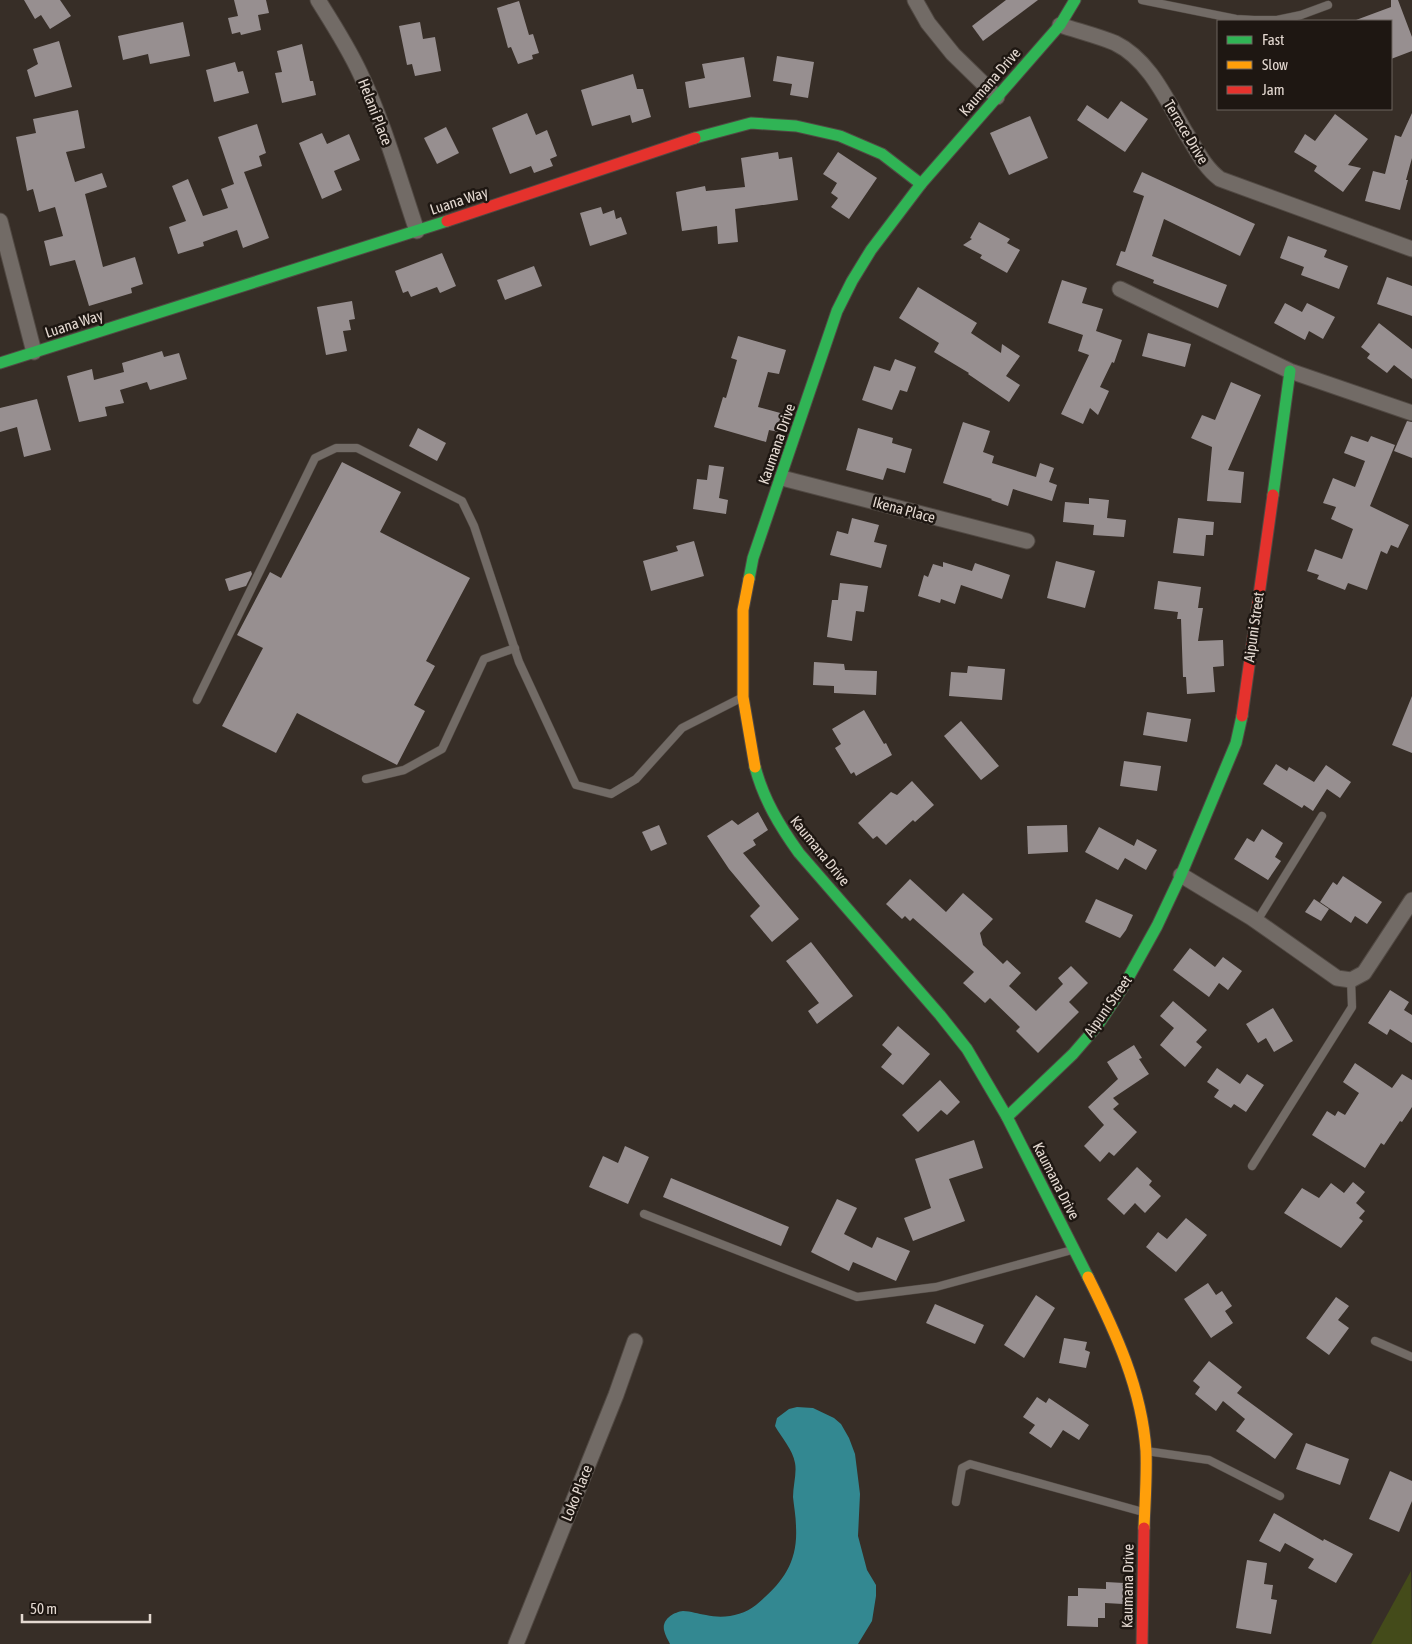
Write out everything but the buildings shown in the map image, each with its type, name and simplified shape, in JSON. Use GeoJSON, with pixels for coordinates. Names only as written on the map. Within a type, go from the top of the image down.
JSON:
{"type":"FeatureCollection","features":[{"type":"Feature","properties":{"kind":"street","name":"Helani Place"},"geometry":{"type":"LineString","coordinates":[[318,0],[344,40],[361,74],[377,113],[417,231]]}},
{"type":"Feature","properties":{"kind":"street"},"geometry":{"type":"LineString","coordinates":[[915,0],[928,23],[953,54],[997,97]]}},
{"type":"Feature","properties":{"kind":"street","name":"Kaumana Drive"},"geometry":{"type":"LineString","coordinates":[[1075,0],[1060,25],[921,184],[871,250],[852,281],[838,312],[754,558],[744,610],[743,697],[756,768],[765,798],[780,827],[799,853],[940,1016],[961,1043],[1007,1117],[1104,1309],[1130,1373],[1141,1411],[1146,1452],[1142,1644]]}},
{"type":"Feature","properties":{"kind":"street","name":"Terrace Drive"},"geometry":{"type":"LineString","coordinates":[[1060,25],[1115,44],[1143,64],[1154,79],[1205,165],[1220,179],[1412,249]]}},
{"type":"Feature","properties":{"kind":"street","name":"Luana Way"},"geometry":{"type":"LineString","coordinates":[[0,363],[417,231],[696,138],[751,122],[796,126],[840,136],[882,154],[921,184]]}},
{"type":"Feature","properties":{"kind":"street"},"geometry":{"type":"LineString","coordinates":[[0,221],[34,352]]}},
{"type":"Feature","properties":{"kind":"street"},"geometry":{"type":"LineString","coordinates":[[1120,289],[1290,371],[1412,413]]}},
{"type":"Feature","properties":{"kind":"street","name":"Aipuni Street"},"geometry":{"type":"LineString","coordinates":[[1007,1117],[1073,1054],[1098,1025],[1122,989],[1157,926],[1182,875],[1236,743],[1243,711],[1290,371]]}},
{"type":"Feature","properties":{"kind":"street","name":"Ikena Place"},"geometry":{"type":"LineString","coordinates":[[782,478],[1027,541]]}},
{"type":"Feature","properties":{"kind":"street"},"geometry":{"type":"LineString","coordinates":[[1182,875],[1257,921],[1337,978],[1351,980],[1364,973],[1412,900]]}},
{"type":"Feature","properties":{"kind":"street","name":"Loko Place"},"geometry":{"type":"LineString","coordinates":[[516,1644],[616,1395],[635,1341]]}},
{"type":"Feature","properties":{"kind":"lane"},"geometry":{"type":"LineString","coordinates":[[1142,0],[1236,19],[1254,20],[1277,20],[1301,15],[1328,5]]}},
{"type":"Feature","properties":{"kind":"lane"},"geometry":{"type":"LineString","coordinates":[[197,700],[315,458],[336,448],[357,448],[462,500],[474,526],[519,662],[576,785],[611,794],[636,779],[682,728],[743,697]]}},
{"type":"Feature","properties":{"kind":"lane"},"geometry":{"type":"LineString","coordinates":[[366,779],[404,770],[442,749],[484,659],[514,648]]}},
{"type":"Feature","properties":{"kind":"lane"},"geometry":{"type":"LineString","coordinates":[[1257,921],[1322,816]]}},
{"type":"Feature","properties":{"kind":"lane"},"geometry":{"type":"LineString","coordinates":[[1252,1166],[1352,1007],[1351,980]]}},
{"type":"Feature","properties":{"kind":"lane"},"geometry":{"type":"LineString","coordinates":[[644,1214],[857,1297],[936,1286],[1074,1250]]}},
{"type":"Feature","properties":{"kind":"lane"},"geometry":{"type":"LineString","coordinates":[[1374,1340],[1412,1357]]}},
{"type":"Feature","properties":{"kind":"lane"},"geometry":{"type":"LineString","coordinates":[[1146,1452],[1209,1460],[1280,1496]]}},
{"type":"Feature","properties":{"kind":"lane"},"geometry":{"type":"LineString","coordinates":[[956,1502],[962,1468],[970,1464],[1145,1513]]}},
{"type":"Feature","properties":{"kind":"green space"},"geometry":{"type":"Polygon","coordinates":[[[1411,1571],[1412,1644],[1371,1644],[1411,1571]]]}},
{"type":"Feature","properties":{"kind":"water"},"geometry":{"type":"Polygon","coordinates":[[[797,1407],[813,1408],[834,1418],[841,1424],[855,1454],[860,1494],[858,1536],[867,1570],[876,1585],[872,1621],[858,1644],[670,1644],[664,1630],[667,1619],[683,1611],[712,1616],[726,1616],[745,1612],[774,1589],[791,1562],[796,1540],[793,1497],[794,1458],[775,1426],[777,1418],[789,1409],[797,1407]]]}},
{"type":"Feature","properties":{"kind":"traffic: fast"},"geometry":{"type":"LineString","coordinates":[[749,579],[753,558],[837,311],[852,281],[871,250],[921,184],[1060,25],[1075,0]]}},
{"type":"Feature","properties":{"kind":"traffic: fast"},"geometry":{"type":"LineString","coordinates":[[695,138],[751,123],[796,126],[840,136],[882,154],[921,184]]}},
{"type":"Feature","properties":{"kind":"traffic: fast"},"geometry":{"type":"LineString","coordinates":[[0,363],[447,221]]}},
{"type":"Feature","properties":{"kind":"traffic: fast"},"geometry":{"type":"LineString","coordinates":[[1273,495],[1290,371]]}},
{"type":"Feature","properties":{"kind":"traffic: fast"},"geometry":{"type":"LineString","coordinates":[[1007,1117],[1073,1054],[1098,1025],[1122,989],[1157,926],[1181,875],[1236,743],[1242,716]]}},
{"type":"Feature","properties":{"kind":"traffic: fast"},"geometry":{"type":"LineString","coordinates":[[755,767],[773,812],[799,853],[940,1015],[967,1049],[1007,1117],[1088,1277]]}},
{"type":"Feature","properties":{"kind":"traffic: slow"},"geometry":{"type":"LineString","coordinates":[[749,579],[743,610],[743,697],[755,767]]}},
{"type":"Feature","properties":{"kind":"traffic: slow"},"geometry":{"type":"LineString","coordinates":[[1088,1277],[1126,1361],[1139,1405],[1146,1451],[1144,1528]]}},
{"type":"Feature","properties":{"kind":"traffic: jam"},"geometry":{"type":"LineString","coordinates":[[447,221],[695,138]]}},
{"type":"Feature","properties":{"kind":"traffic: jam"},"geometry":{"type":"LineString","coordinates":[[1242,716],[1273,495]]}},
{"type":"Feature","properties":{"kind":"traffic: jam"},"geometry":{"type":"LineString","coordinates":[[1142,1644],[1144,1528]]}}]}
